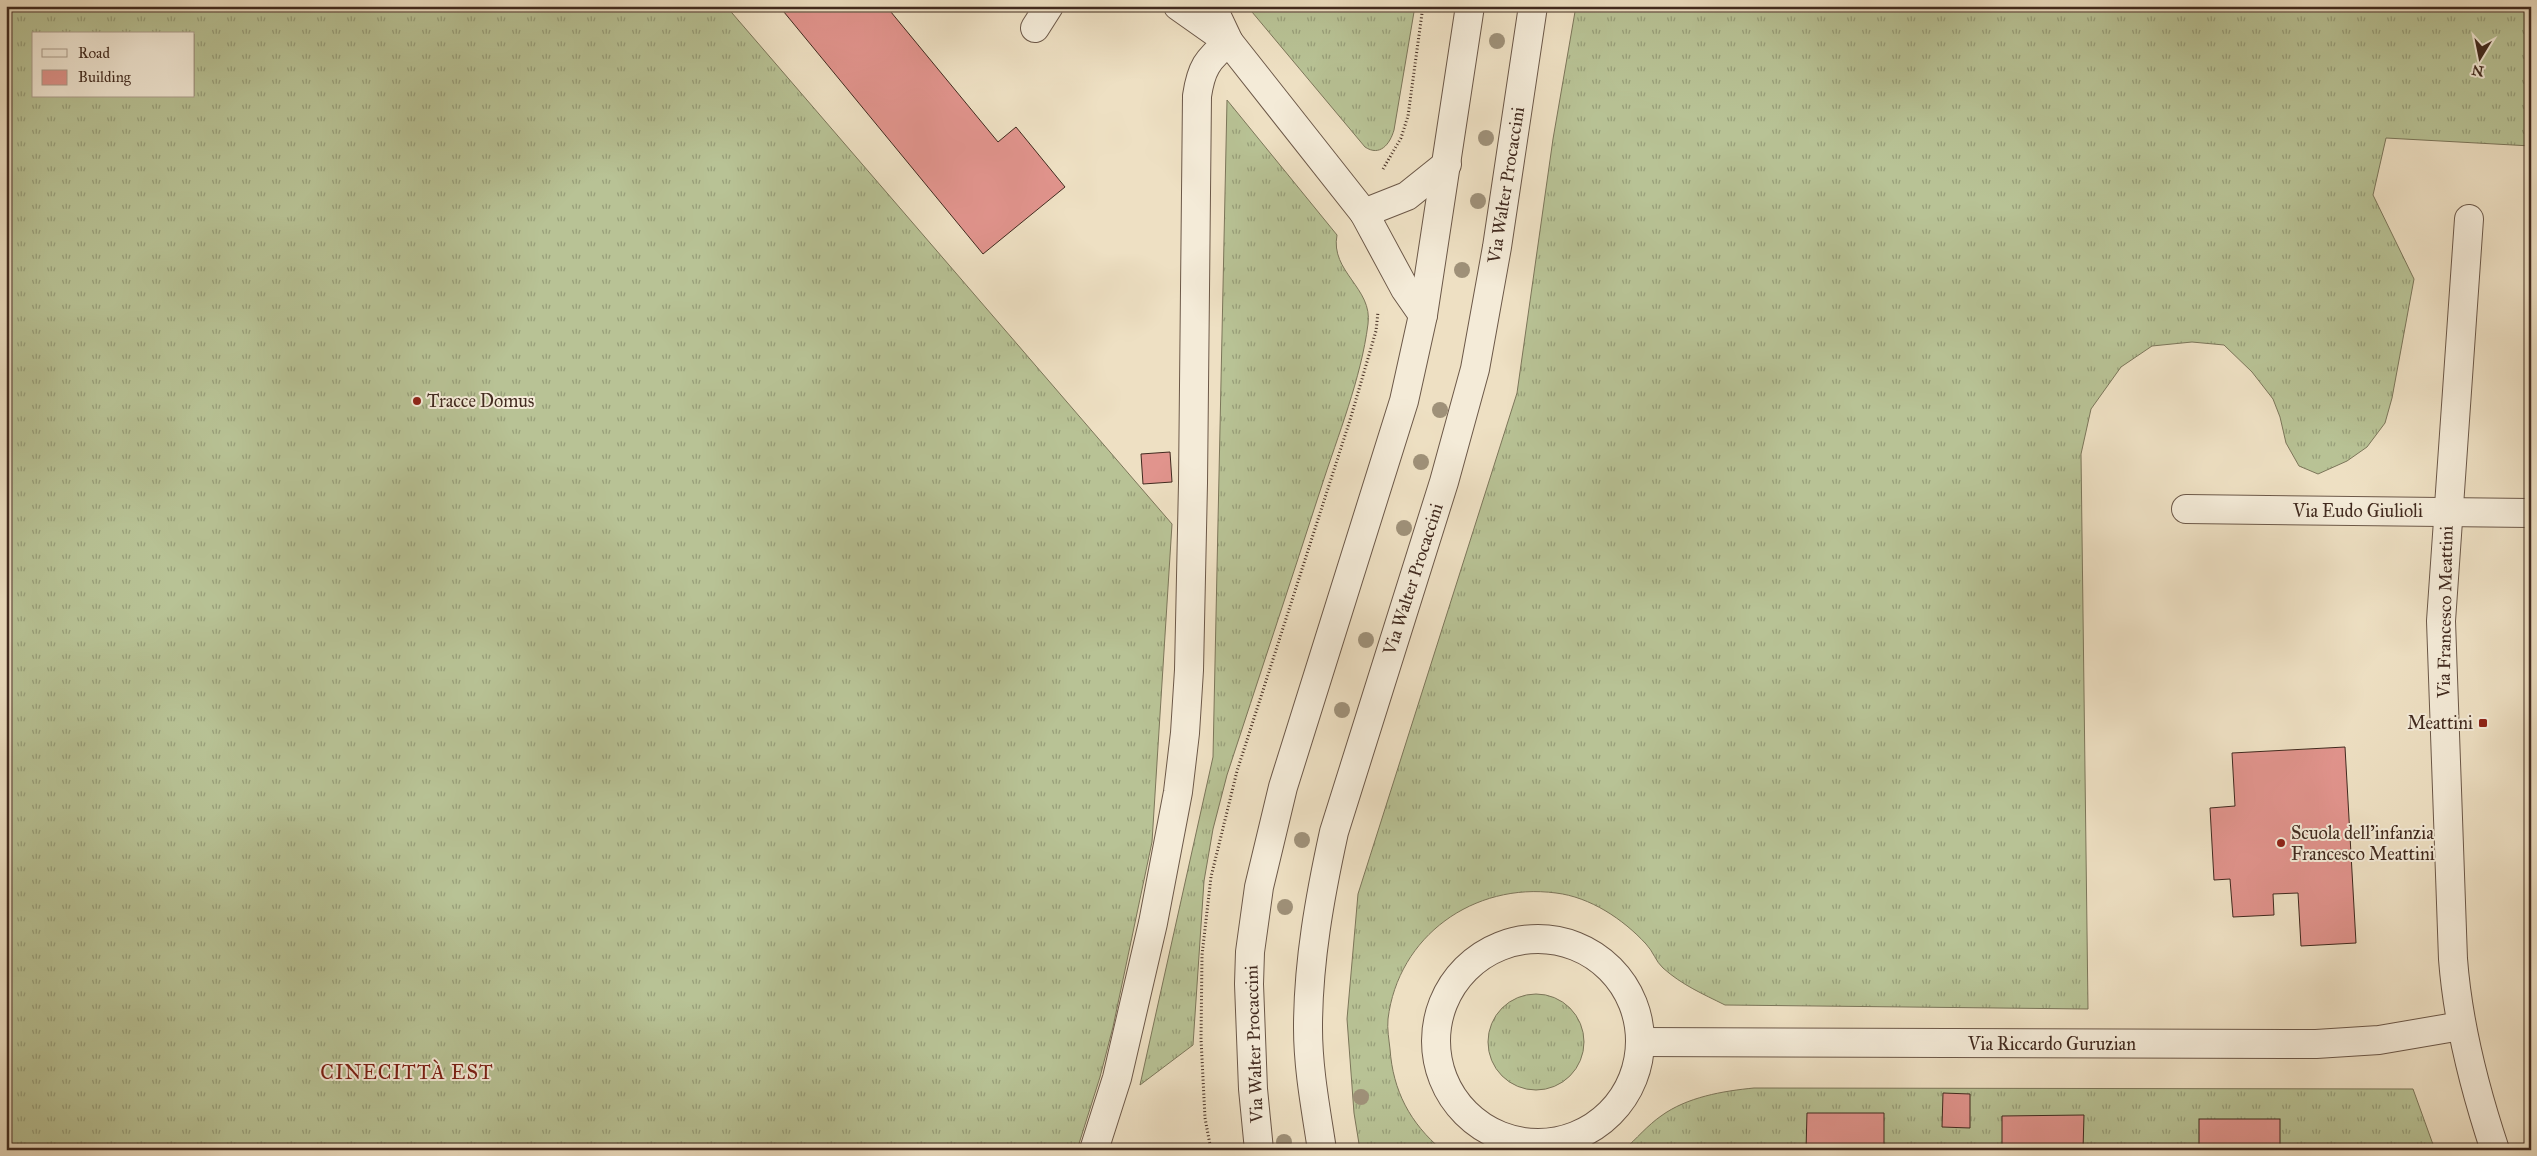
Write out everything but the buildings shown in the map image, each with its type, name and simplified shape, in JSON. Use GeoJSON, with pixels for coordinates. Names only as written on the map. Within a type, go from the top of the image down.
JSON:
{"type":"FeatureCollection","features":[{"type":"Feature","properties":{"kind":"street"},"geometry":{"type":"LineString","coordinates":[[1178,6],[1229,42]]}},
{"type":"Feature","properties":{"kind":"street"},"geometry":{"type":"LineString","coordinates":[[1212,6],[1229,42],[1364,213],[1404,289],[1422,314]]}},
{"type":"Feature","properties":{"kind":"street","name":"Via Walter Procaccini"},"geometry":{"type":"LineString","coordinates":[[1259,1150],[1253,1089],[1249,984],[1250,952],[1259,887],[1283,787],[1404,401],[1422,314],[1447,164],[1470,6]]}},
{"type":"Feature","properties":{"kind":"street","name":"Via Walter Procaccini"},"geometry":{"type":"LineString","coordinates":[[1322,1150],[1312,1084],[1308,1028],[1315,931],[1324,879],[1339,814],[1444,482],[1475,369],[1497,247],[1533,6]]}},
{"type":"Feature","properties":{"kind":"street"},"geometry":{"type":"LineString","coordinates":[[1094,1150],[1117,1078],[1140,979],[1161,883],[1180,770],[1189,670],[1197,96],[1200,78],[1205,66],[1213,54],[1229,42]]}},
{"type":"Feature","properties":{"kind":"street"},"geometry":{"type":"LineString","coordinates":[[1364,213],[1407,196],[1447,164]]}},
{"type":"Feature","properties":{"kind":"street","name":"Via Francesco Meattini"},"geometry":{"type":"LineString","coordinates":[[2469,219],[2447,511],[2441,662],[2453,959],[2461,1026],[2476,1093],[2495,1150]]}},
{"type":"Feature","properties":{"kind":"street","name":"Via Eudo Giulioli"},"geometry":{"type":"LineString","coordinates":[[2186,509],[2531,512]]}},
{"type":"Feature","properties":{"kind":"street"},"geometry":{"type":"LineString","coordinates":[[1531,938],[1565,942],[1595,956],[1620,979],[1636,1009],[1641,1042],[1635,1076],[1618,1105],[1593,1128],[1561,1140],[1528,1143],[1495,1134],[1467,1115],[1446,1088],[1436,1056],[1436,1022],[1448,990],[1469,964],[1498,946],[1531,938]]}},
{"type":"Feature","properties":{"kind":"street","name":"Via Riccardo Guruzian"},"geometry":{"type":"LineString","coordinates":[[1641,1042],[2316,1044],[2379,1040],[2461,1026]]}},
{"type":"Feature","properties":{"kind":"path"},"geometry":{"type":"LineString","coordinates":[[1382,171],[1401,138],[1408,116],[1423,6]]}},
{"type":"Feature","properties":{"kind":"path"},"geometry":{"type":"LineString","coordinates":[[1211,1150],[1205,1118],[1201,1039],[1202,955],[1211,877],[1237,772],[1366,367],[1376,331],[1379,304]]}},
{"type":"Feature","properties":{"kind":"green space"},"geometry":{"type":"Polygon","coordinates":[[[6,6],[726,6],[1172,524],[1152,842],[1113,1027],[1100,1077],[1077,1150],[6,1150],[6,6]]]}},
{"type":"Feature","properties":{"kind":"green space"},"geometry":{"type":"Polygon","coordinates":[[[1247,6],[1415,6],[1394,130],[1384,148],[1375,151],[1365,147],[1247,6]]]}},
{"type":"Feature","properties":{"kind":"green space"},"geometry":{"type":"Polygon","coordinates":[[[1576,6],[2531,6],[2531,146],[2386,138],[2373,195],[2414,279],[2392,398],[2385,423],[2367,447],[2347,461],[2318,474],[2299,466],[2286,443],[2280,417],[2273,399],[2252,372],[2224,345],[2192,342],[2152,346],[2121,367],[2091,409],[2081,454],[2088,1009],[1725,1005],[1693,989],[1670,974],[1661,966],[1637,935],[1616,918],[1593,904],[1569,895],[1556,893],[1526,892],[1497,896],[1469,906],[1445,921],[1424,940],[1407,963],[1395,989],[1388,1019],[1392,1064],[1399,1092],[1412,1117],[1442,1150],[1360,1150],[1354,1113],[1347,1019],[1358,894],[1517,393],[1553,139],[1576,6]]]}},
{"type":"Feature","properties":{"kind":"green space"},"geometry":{"type":"Polygon","coordinates":[[[1227,100],[1337,235],[1337,248],[1340,259],[1364,300],[1368,311],[1368,324],[1365,345],[1348,407],[1227,775],[1213,829],[1204,881],[1193,1045],[1140,1085],[1213,757],[1227,100]]]}},
{"type":"Feature","properties":{"kind":"green space"},"geometry":{"type":"Polygon","coordinates":[[[1536,994],[1554,998],[1570,1008],[1580,1024],[1584,1042],[1580,1060],[1570,1076],[1554,1086],[1536,1090],[1518,1086],[1502,1076],[1492,1060],[1488,1042],[1492,1024],[1502,1008],[1518,998],[1536,994]]]}},
{"type":"Feature","properties":{"kind":"green space"},"geometry":{"type":"Polygon","coordinates":[[[1754,1088],[2413,1089],[2435,1150],[1624,1150],[1656,1120],[1671,1109],[1706,1096],[1754,1088]]]}},
{"type":"Feature","properties":{"kind":"place","name":"Tracce Domus"},"geometry":{"type":"Point","coordinates":[417,401]}},
{"type":"Feature","properties":{"kind":"place","name":"Meattini"},"geometry":{"type":"Point","coordinates":[2483,723]}},
{"type":"Feature","properties":{"kind":"place","name":"Scuola dell'infanzia Francesco Meattini"},"geometry":{"type":"Point","coordinates":[2281,843]}},
{"type":"Feature","properties":{"kind":"district","name":"CINECITTÀ EST"},"geometry":{"type":"Point","coordinates":[407,1072]}}]}
